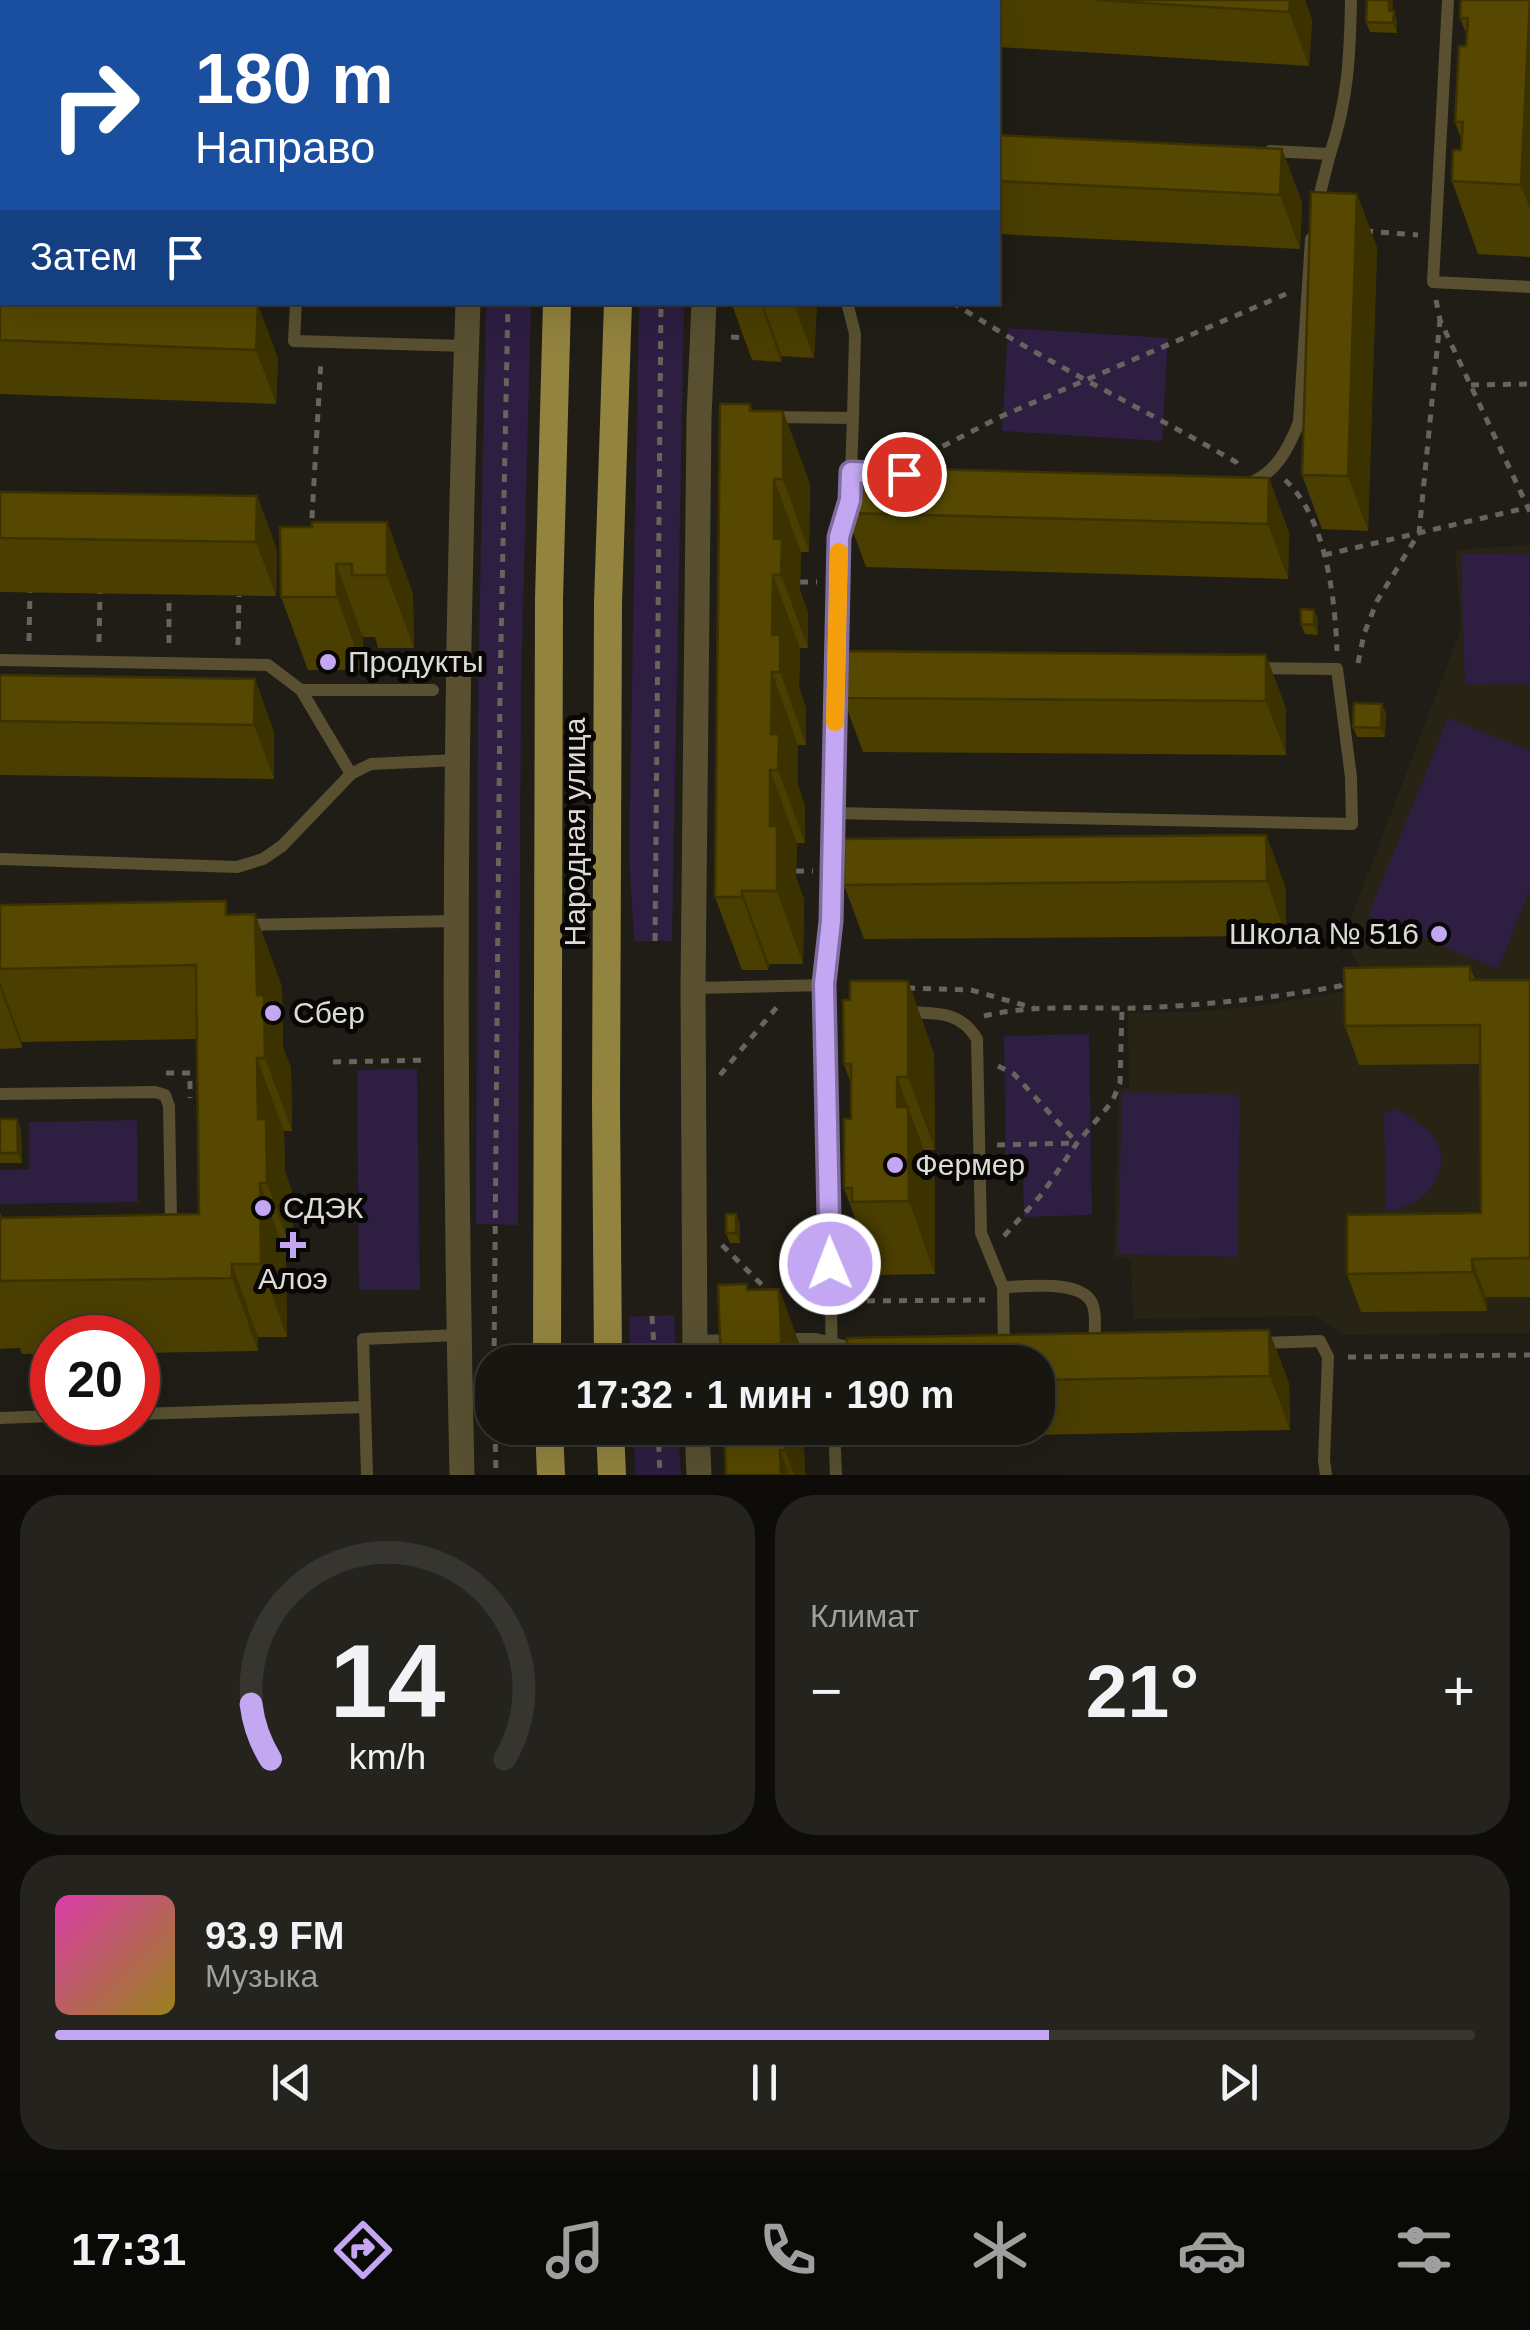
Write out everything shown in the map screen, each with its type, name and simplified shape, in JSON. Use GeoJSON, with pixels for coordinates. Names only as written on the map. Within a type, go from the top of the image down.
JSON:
{"type":"FeatureCollection","features":[{"type":"Feature","properties":{"kind":"main road","name":"Народная улица"},"geometry":{"type":"LineString","coordinates":[[548,1345],[548,600],[557,305]]}},
{"type":"Feature","properties":{"kind":"main road","name":"Народная улица"},"geometry":{"type":"LineString","coordinates":[[608,1345],[608,622],[618,305]]}},
{"type":"Feature","properties":{"kind":"main road"},"geometry":{"type":"LineString","coordinates":[[549,1445],[550,1475]]}},
{"type":"Feature","properties":{"kind":"main road"},"geometry":{"type":"LineString","coordinates":[[611,1445],[612,1475]]}},
{"type":"Feature","properties":{"kind":"street"},"geometry":{"type":"LineString","coordinates":[[462,1475],[456,920],[468,305]]}},
{"type":"Feature","properties":{"kind":"street"},"geometry":{"type":"LineString","coordinates":[[694,1345],[693,988],[706,417],[704,305]]}},
{"type":"Feature","properties":{"kind":"street"},"geometry":{"type":"LineString","coordinates":[[698,1445],[699,1475]]}},
{"type":"Feature","properties":{"kind":"lane"},"geometry":{"type":"LineString","coordinates":[[1228,488],[1250,484],[1273,468],[1288,448],[1298,422],[1312,228],[1344,113],[1352,0]]}},
{"type":"Feature","properties":{"kind":"lane"},"geometry":{"type":"LineString","coordinates":[[1448,0],[1433,282],[1530,287]]}},
{"type":"Feature","properties":{"kind":"lane"},"geometry":{"type":"LineString","coordinates":[[1250,150],[1330,154]]}},
{"type":"Feature","properties":{"kind":"lane"},"geometry":{"type":"LineString","coordinates":[[296,305],[294,341],[466,346]]}},
{"type":"Feature","properties":{"kind":"lane"},"geometry":{"type":"LineString","coordinates":[[831,1343],[824,984],[831,921],[839,537],[850,500],[853,418],[855,334],[848,305]]}},
{"type":"Feature","properties":{"kind":"lane"},"geometry":{"type":"LineString","coordinates":[[764,417],[853,418]]}},
{"type":"Feature","properties":{"kind":"lane"},"geometry":{"type":"LineString","coordinates":[[851,472],[869,473]]}},
{"type":"Feature","properties":{"kind":"lane"},"geometry":{"type":"LineString","coordinates":[[0,660],[268,665],[302,690],[350,774]]}},
{"type":"Feature","properties":{"kind":"lane"},"geometry":{"type":"LineString","coordinates":[[837,660],[869,660]]}},
{"type":"Feature","properties":{"kind":"lane"},"geometry":{"type":"LineString","coordinates":[[834,813],[1352,824],[1352,777],[1337,669],[1247,668]]}},
{"type":"Feature","properties":{"kind":"lane"},"geometry":{"type":"LineString","coordinates":[[302,690],[433,690]]}},
{"type":"Feature","properties":{"kind":"lane"},"geometry":{"type":"LineString","coordinates":[[0,858],[237,866],[263,859],[282,846],[350,774],[370,764],[457,760]]}},
{"type":"Feature","properties":{"kind":"lane"},"geometry":{"type":"LineString","coordinates":[[232,925],[456,920]]}},
{"type":"Feature","properties":{"kind":"lane"},"geometry":{"type":"LineString","coordinates":[[693,988],[824,984]]}},
{"type":"Feature","properties":{"kind":"lane"},"geometry":{"type":"LineString","coordinates":[[825,1007],[842,1008]]}},
{"type":"Feature","properties":{"kind":"lane"},"geometry":{"type":"LineString","coordinates":[[896,1012],[949,1016],[967,1022],[977,1038],[981,1234],[1003,1294],[1004,1345]]}},
{"type":"Feature","properties":{"kind":"lane"},"geometry":{"type":"LineString","coordinates":[[0,1094],[155,1092],[165,1096],[169,1106],[171,1220],[167,1230],[157,1234]]}},
{"type":"Feature","properties":{"kind":"lane"},"geometry":{"type":"LineString","coordinates":[[1003,1294],[1068,1286],[1086,1295],[1093,1304],[1094,1346]]}},
{"type":"Feature","properties":{"kind":"lane"},"geometry":{"type":"LineString","coordinates":[[367,1475],[363,1339],[458,1335]]}},
{"type":"Feature","properties":{"kind":"lane"},"geometry":{"type":"LineString","coordinates":[[760,1345],[816,1339],[839,1345]]}},
{"type":"Feature","properties":{"kind":"lane"},"geometry":{"type":"LineString","coordinates":[[1251,1343],[1320,1341],[1328,1357],[1326,1475]]}},
{"type":"Feature","properties":{"kind":"lane"},"geometry":{"type":"LineString","coordinates":[[1076,1347],[1113,1346]]}},
{"type":"Feature","properties":{"kind":"lane"},"geometry":{"type":"LineString","coordinates":[[160,1413],[365,1407]]}},
{"type":"Feature","properties":{"kind":"lane"},"geometry":{"type":"LineString","coordinates":[[0,1418],[30,1417]]}},
{"type":"Feature","properties":{"kind":"lane"},"geometry":{"type":"LineString","coordinates":[[835,1445],[836,1475]]}},
{"type":"Feature","properties":{"kind":"path"},"geometry":{"type":"LineString","coordinates":[[1364,232],[1435,236]]}},
{"type":"Feature","properties":{"kind":"path"},"geometry":{"type":"LineString","coordinates":[[904,490],[904,474],[914,461],[1002,416],[1275,301],[1306,282]]}},
{"type":"Feature","properties":{"kind":"path"},"geometry":{"type":"LineString","coordinates":[[1324,555],[1530,509],[1440,320],[1433,282]]}},
{"type":"Feature","properties":{"kind":"path"},"geometry":{"type":"LineString","coordinates":[[494,1345],[508,305]]}},
{"type":"Feature","properties":{"kind":"path"},"geometry":{"type":"LineString","coordinates":[[656,941],[661,305]]}},
{"type":"Feature","properties":{"kind":"path"},"geometry":{"type":"LineString","coordinates":[[957,305],[1007,338],[1236,462],[1250,484]]}},
{"type":"Feature","properties":{"kind":"path"},"geometry":{"type":"LineString","coordinates":[[1356,672],[1364,634],[1377,601],[1419,533],[1440,320]]}},
{"type":"Feature","properties":{"kind":"path"},"geometry":{"type":"LineString","coordinates":[[731,337],[753,338]]}},
{"type":"Feature","properties":{"kind":"path"},"geometry":{"type":"LineString","coordinates":[[311,536],[322,342]]}},
{"type":"Feature","properties":{"kind":"path"},"geometry":{"type":"LineString","coordinates":[[1471,385],[1530,384]]}},
{"type":"Feature","properties":{"kind":"path"},"geometry":{"type":"LineString","coordinates":[[1273,468],[1301,494],[1324,555],[1335,604],[1337,669]]}},
{"type":"Feature","properties":{"kind":"path"},"geometry":{"type":"LineString","coordinates":[[1301,494],[1312,493]]}},
{"type":"Feature","properties":{"kind":"path"},"geometry":{"type":"LineString","coordinates":[[967,1022],[988,1014],[1267,999],[1340,986],[1350,977]]}},
{"type":"Feature","properties":{"kind":"path"},"geometry":{"type":"LineString","coordinates":[[718,1077],[795,985]]}},
{"type":"Feature","properties":{"kind":"path"},"geometry":{"type":"LineString","coordinates":[[988,1253],[1042,1194],[1112,1102],[1120,1082],[1122,1008]]}},
{"type":"Feature","properties":{"kind":"path"},"geometry":{"type":"LineString","coordinates":[[977,1055],[1014,1074],[1078,1143]]}},
{"type":"Feature","properties":{"kind":"path"},"geometry":{"type":"LineString","coordinates":[[333,1062],[429,1060]]}},
{"type":"Feature","properties":{"kind":"path"},"geometry":{"type":"LineString","coordinates":[[152,1073],[190,1072],[190,1109]]}},
{"type":"Feature","properties":{"kind":"path"},"geometry":{"type":"LineString","coordinates":[[979,1145],[1078,1143]]}},
{"type":"Feature","properties":{"kind":"path"},"geometry":{"type":"LineString","coordinates":[[720,1243],[775,1298]]}},
{"type":"Feature","properties":{"kind":"path"},"geometry":{"type":"LineString","coordinates":[[830,1301],[1003,1294]]}},
{"type":"Feature","properties":{"kind":"path"},"geometry":{"type":"LineString","coordinates":[[652,1316],[654,1345]]}},
{"type":"Feature","properties":{"kind":"path"},"geometry":{"type":"LineString","coordinates":[[1328,1357],[1530,1354]]}},
{"type":"Feature","properties":{"kind":"path"},"geometry":{"type":"LineString","coordinates":[[495,1445],[496,1475]]}},
{"type":"Feature","properties":{"kind":"path"},"geometry":{"type":"LineString","coordinates":[[659,1445],[660,1475]]}},
{"type":"Feature","properties":{"kind":"shaded area"},"geometry":{"type":"Polygon","coordinates":[[[486,305],[531,305],[521,691],[518,1225],[476,1224],[478,691],[486,305]]]}},
{"type":"Feature","properties":{"kind":"shaded area"},"geometry":{"type":"Polygon","coordinates":[[[639,305],[684,305],[672,941],[634,941],[629,853],[639,305]]]}},
{"type":"Feature","properties":{"kind":"shaded area"},"geometry":{"type":"Polygon","coordinates":[[[1008,328],[1168,338],[1162,441],[1002,431],[1008,328]]]}},
{"type":"Feature","properties":{"kind":"shaded area","name":"Школа № 516"},"geometry":{"type":"Polygon","coordinates":[[[1530,545],[1530,1333],[1342,1335],[1315,1316],[1133,1319],[1131,1259],[1114,1257],[1119,1089],[1129,1088],[1128,1013],[1266,1005],[1342,992],[1353,981],[1360,969],[1348,943],[1349,924],[1461,629],[1455,550],[1530,545]]]}},
{"type":"Feature","properties":{"kind":"shaded area"},"geometry":{"type":"Polygon","coordinates":[[[1529,553],[1530,683],[1465,685],[1461,554],[1529,553]]]}},
{"type":"Feature","properties":{"kind":"shaded area"},"geometry":{"type":"Polygon","coordinates":[[[1448,718],[1530,751],[1530,889],[1498,969],[1368,916],[1448,718]]]}},
{"type":"Feature","properties":{"kind":"shaded area"},"geometry":{"type":"Polygon","coordinates":[[[1089,1034],[1092,1215],[1024,1217],[1023,1174],[1006,1173],[1004,1036],[1089,1034]]]}},
{"type":"Feature","properties":{"kind":"shaded area"},"geometry":{"type":"Polygon","coordinates":[[[417,1069],[420,1290],[359,1290],[357,1070],[417,1069]]]}},
{"type":"Feature","properties":{"kind":"shaded area"},"geometry":{"type":"Polygon","coordinates":[[[1122,1092],[1240,1095],[1237,1257],[1118,1254],[1122,1092]]]}},
{"type":"Feature","properties":{"kind":"shaded area"},"geometry":{"type":"Polygon","coordinates":[[[1398,1110],[1432,1136],[1439,1147],[1440,1170],[1419,1199],[1386,1210],[1384,1112],[1398,1110]]]}},
{"type":"Feature","properties":{"kind":"shaded area"},"geometry":{"type":"Polygon","coordinates":[[[137,1120],[138,1202],[0,1204],[0,1170],[29,1169],[29,1122],[137,1120]]]}},
{"type":"Feature","properties":{"kind":"shaded area"},"geometry":{"type":"Polygon","coordinates":[[[674,1315],[675,1345],[630,1345],[629,1317],[674,1315]]]}},
{"type":"Feature","properties":{"kind":"shaded area"},"geometry":{"type":"Polygon","coordinates":[[[634,1445],[679,1445],[681,1475],[635,1475],[634,1445]]]}},
{"type":"Feature","properties":{"kind":"building"},"geometry":{"type":"Polygon","coordinates":[[[1096,0],[1290,0],[1289,12],[1096,0]]]}},
{"type":"Feature","properties":{"kind":"building"},"geometry":{"type":"Polygon","coordinates":[[[1367,0],[1389,0],[1389,11],[1394,11],[1393,23],[1366,22],[1367,0]]]}},
{"type":"Feature","properties":{"kind":"building"},"geometry":{"type":"Polygon","coordinates":[[[1461,0],[1530,0],[1521,185],[1452,181],[1453,150],[1461,150],[1463,122],[1455,122],[1459,46],[1466,46],[1468,18],[1460,18],[1461,0]]]}},
{"type":"Feature","properties":{"kind":"building"},"geometry":{"type":"Polygon","coordinates":[[[1000,135],[1282,149],[1280,195],[1000,181],[1000,135]]]}},
{"type":"Feature","properties":{"kind":"building"},"geometry":{"type":"Polygon","coordinates":[[[1311,192],[1357,194],[1348,476],[1302,475],[1311,192]]]}},
{"type":"Feature","properties":{"kind":"building"},"geometry":{"type":"Polygon","coordinates":[[[0,305],[258,305],[256,350],[0,340],[0,305]]]}},
{"type":"Feature","properties":{"kind":"building"},"geometry":{"type":"Polygon","coordinates":[[[720,404],[750,404],[750,411],[783,411],[783,479],[774,479],[774,539],[782,539],[781,575],[773,575],[772,635],[780,635],[780,672],[772,672],[771,734],[779,734],[778,770],[770,770],[770,826],[777,826],[777,891],[742,891],[742,897],[715,897],[720,404]]]}},
{"type":"Feature","properties":{"kind":"building"},"geometry":{"type":"Polygon","coordinates":[[[847,467],[1269,478],[1268,524],[846,513],[847,467]]]}},
{"type":"Feature","properties":{"kind":"building"},"geometry":{"type":"Polygon","coordinates":[[[0,492],[257,496],[256,542],[0,538],[0,492]]]}},
{"type":"Feature","properties":{"kind":"building"},"geometry":{"type":"Polygon","coordinates":[[[312,522],[387,522],[387,575],[352,575],[352,564],[336,564],[337,597],[281,597],[280,527],[312,527],[312,522]]]}},
{"type":"Feature","properties":{"kind":"building"},"geometry":{"type":"Polygon","coordinates":[[[1301,609],[1314,610],[1314,625],[1301,624],[1301,609]]]}},
{"type":"Feature","properties":{"kind":"building"},"geometry":{"type":"Polygon","coordinates":[[[844,651],[1266,655],[1266,701],[843,698],[844,651]]]}},
{"type":"Feature","properties":{"kind":"building"},"geometry":{"type":"Polygon","coordinates":[[[0,675],[255,679],[254,725],[0,721],[0,675]]]}},
{"type":"Feature","properties":{"kind":"building"},"geometry":{"type":"Polygon","coordinates":[[[1354,703],[1382,704],[1381,728],[1353,727],[1354,703]]]}},
{"type":"Feature","properties":{"kind":"building"},"geometry":{"type":"Polygon","coordinates":[[[1266,835],[1267,881],[844,885],[844,839],[1266,835]]]}},
{"type":"Feature","properties":{"kind":"building"},"geometry":{"type":"Polygon","coordinates":[[[226,901],[226,915],[255,914],[257,995],[264,995],[265,1058],[257,1058],[258,1119],[266,1119],[267,1183],[260,1183],[261,1264],[232,1264],[232,1278],[0,1281],[0,1218],[199,1214],[196,965],[0,969],[0,905],[226,901]]]}},
{"type":"Feature","properties":{"kind":"building"},"geometry":{"type":"Polygon","coordinates":[[[1470,966],[1470,980],[1530,980],[1530,1258],[1472,1259],[1473,1272],[1347,1274],[1347,1215],[1481,1213],[1480,1025],[1345,1026],[1344,968],[1470,966]]]}},
{"type":"Feature","properties":{"kind":"building"},"geometry":{"type":"Polygon","coordinates":[[[850,981],[908,981],[908,1077],[897,1077],[897,1107],[908,1107],[909,1201],[852,1202],[852,1188],[844,1188],[844,1119],[851,1119],[851,1064],[844,1064],[843,1000],[850,1000],[850,981]]]}},
{"type":"Feature","properties":{"kind":"building"},"geometry":{"type":"Polygon","coordinates":[[[0,1119],[17,1119],[18,1153],[0,1153],[0,1119]]]}},
{"type":"Feature","properties":{"kind":"building"},"geometry":{"type":"Polygon","coordinates":[[[726,1214],[736,1214],[736,1233],[726,1233],[726,1214]]]}},
{"type":"Feature","properties":{"kind":"building"},"geometry":{"type":"Polygon","coordinates":[[[747,1284],[747,1290],[779,1289],[782,1345],[720,1345],[718,1285],[747,1284]]]}},
{"type":"Feature","properties":{"kind":"building"},"geometry":{"type":"Polygon","coordinates":[[[1269,1330],[1270,1376],[1055,1380],[1055,1345],[847,1345],[847,1338],[1269,1330]]]}},
{"type":"Feature","properties":{"kind":"building"},"geometry":{"type":"Polygon","coordinates":[[[725,1445],[785,1445],[785,1450],[780,1450],[781,1475],[726,1475],[725,1445]]]}},
{"type":"Feature","properties":{"kind":"slow traffic"},"geometry":{"type":"LineString","coordinates":[[835,722],[839,552]]}},
{"type":"Feature","properties":{"kind":"place","name":"Продукты"},"geometry":{"type":"Point","coordinates":[328,662]}},
{"type":"Feature","properties":{"kind":"place","name":"Школа № 516"},"geometry":{"type":"Point","coordinates":[1439,934]}},
{"type":"Feature","properties":{"kind":"place","name":"Сбер"},"geometry":{"type":"Point","coordinates":[273,1013]}},
{"type":"Feature","properties":{"kind":"place","name":"Фермер"},"geometry":{"type":"Point","coordinates":[895,1165]}},
{"type":"Feature","properties":{"kind":"place","name":"СДЭК"},"geometry":{"type":"Point","coordinates":[263,1208]}},
{"type":"Feature","properties":{"kind":"place","name":"Алоэ"},"geometry":{"type":"Point","coordinates":[293,1245]}},
{"type":"Feature","properties":{"kind":"route"},"geometry":{"type":"LineString","coordinates":[[830,1264],[824,984],[831,921],[839,537],[850,500],[851,472],[904,474]]}}]}
